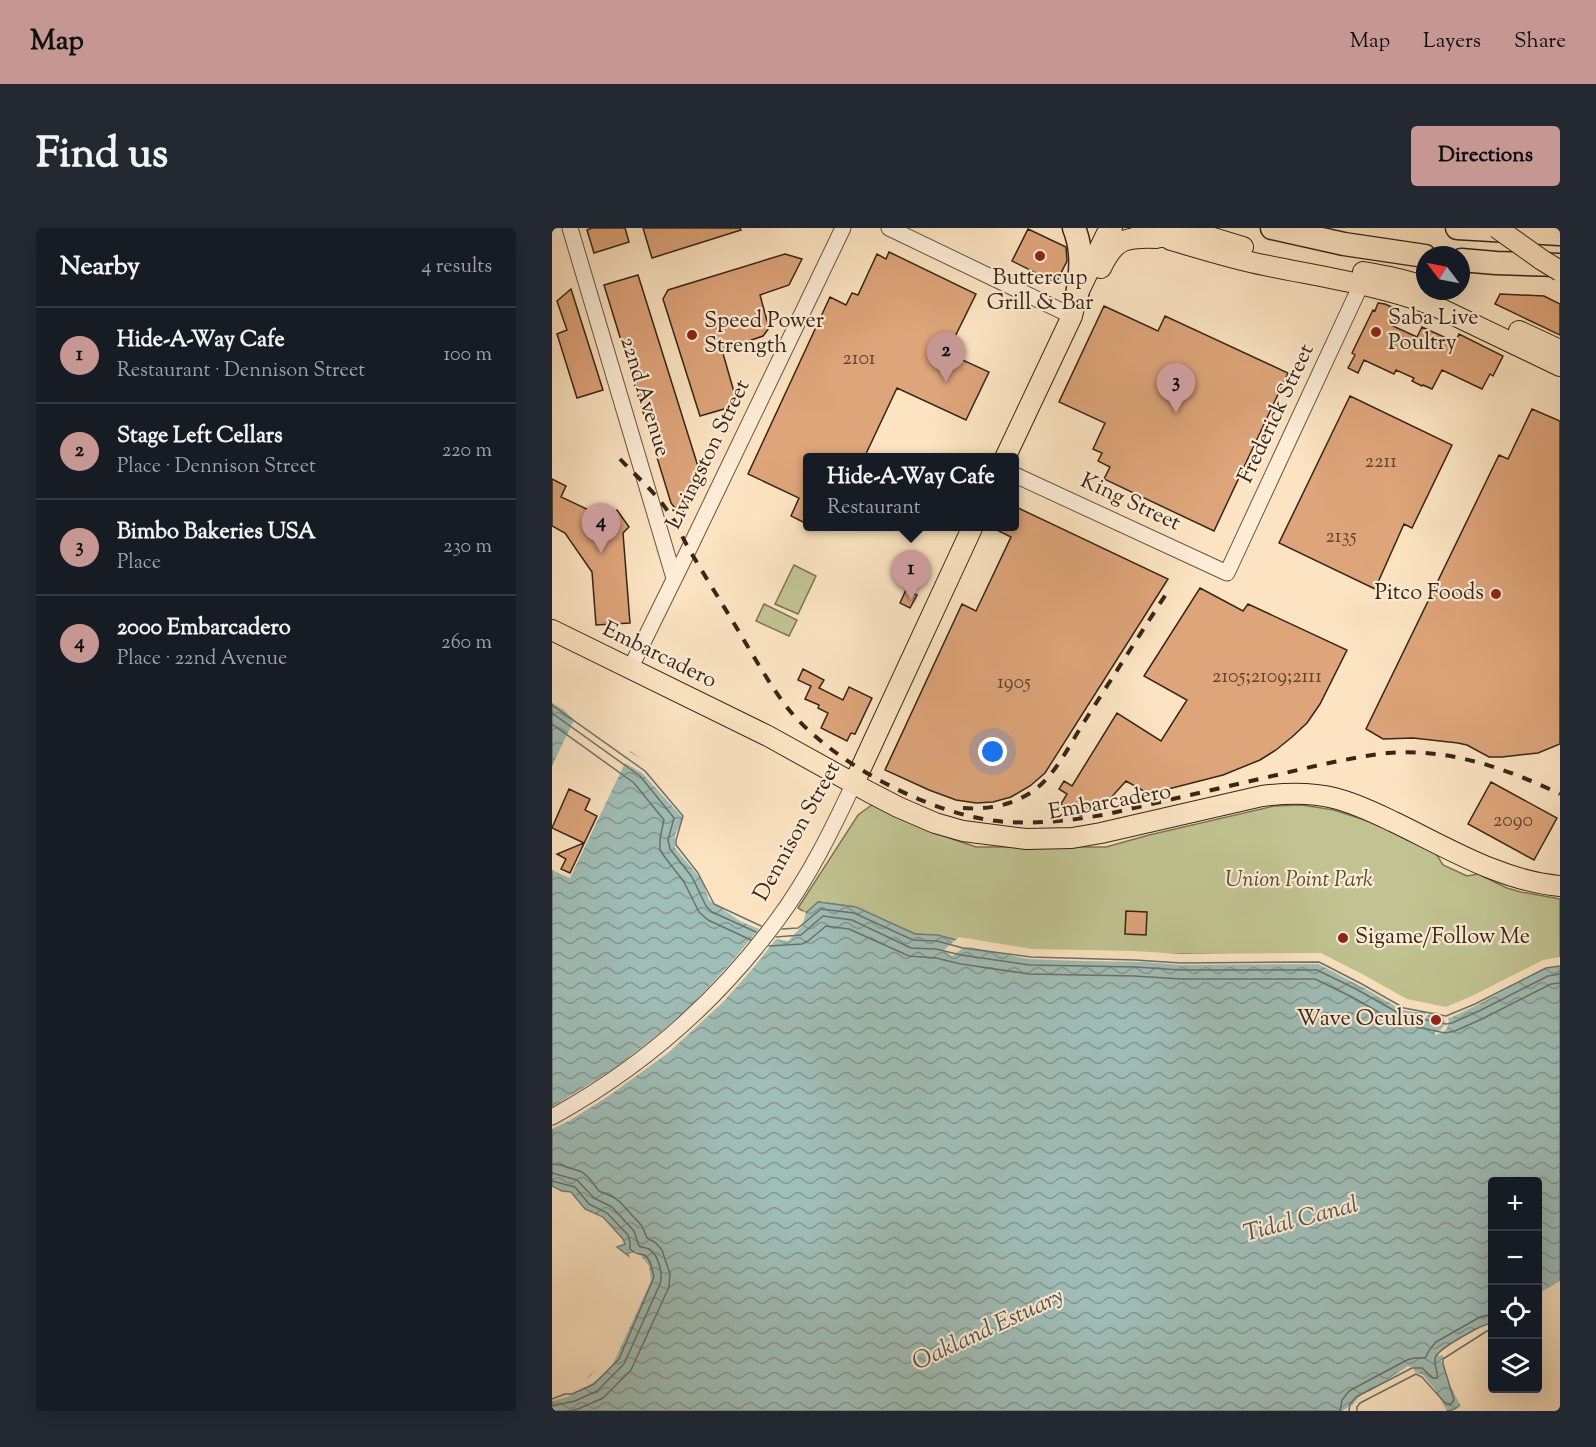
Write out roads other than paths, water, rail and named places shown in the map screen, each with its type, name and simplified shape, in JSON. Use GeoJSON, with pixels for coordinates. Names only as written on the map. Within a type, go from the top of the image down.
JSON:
{"type":"FeatureCollection","features":[{"type":"Feature","properties":{"kind":"highway"},"geometry":{"type":"LineString","coordinates":[[1074,228],[1078,238],[1081,271],[1075,306]]}},
{"type":"Feature","properties":{"kind":"highway"},"geometry":{"type":"LineString","coordinates":[[1272,228],[1344,244],[1416,255]]}},
{"type":"Feature","properties":{"kind":"highway"},"geometry":{"type":"LineString","coordinates":[[1457,228],[1560,234]]}},
{"type":"Feature","properties":{"kind":"highway"},"geometry":{"type":"LineString","coordinates":[[1470,261],[1560,265]]}},
{"type":"Feature","properties":{"kind":"main road"},"geometry":{"type":"LineString","coordinates":[[1007,453],[1106,235],[1112,228]]}},
{"type":"Feature","properties":{"kind":"main road"},"geometry":{"type":"LineString","coordinates":[[1141,228],[1161,234],[1175,234],[1262,265],[1364,279],[1392,277],[1416,283]]}},
{"type":"Feature","properties":{"kind":"main road"},"geometry":{"type":"LineString","coordinates":[[1497,228],[1560,271]]}},
{"type":"Feature","properties":{"kind":"main road"},"geometry":{"type":"LineString","coordinates":[[1075,306],[1085,300],[1106,258],[1115,246],[1126,239],[1175,234]]}},
{"type":"Feature","properties":{"kind":"main road"},"geometry":{"type":"LineString","coordinates":[[1364,279],[1435,306],[1560,366]]}},
{"type":"Feature","properties":{"kind":"main road"},"geometry":{"type":"LineString","coordinates":[[1453,300],[1560,350]]}},
{"type":"Feature","properties":{"kind":"main road","name":"Dennison Street"},"geometry":{"type":"LineString","coordinates":[[854,783],[971,531]]}},
{"type":"Feature","properties":{"kind":"main road","name":"Embarcadero"},"geometry":{"type":"LineString","coordinates":[[552,630],[768,736],[898,807],[963,831],[1026,839],[1082,836],[1262,796],[1282,793],[1311,794],[1348,802],[1502,873],[1544,885],[1560,886]]}},
{"type":"Feature","properties":{"kind":"street","name":"22nd Avenue"},"geometry":{"type":"LineString","coordinates":[[570,228],[674,579]]}},
{"type":"Feature","properties":{"kind":"street","name":"Livingston Street"},"geometry":{"type":"LineString","coordinates":[[630,669],[843,228]]}},
{"type":"Feature","properties":{"kind":"street"},"geometry":{"type":"LineString","coordinates":[[889,228],[1075,306]]}},
{"type":"Feature","properties":{"kind":"street","name":"Frederick Street"},"geometry":{"type":"LineString","coordinates":[[1227,573],[1364,279]]}},
{"type":"Feature","properties":{"kind":"street","name":"King Street"},"geometry":{"type":"LineString","coordinates":[[1019,477],[1227,573]]}},
{"type":"Feature","properties":{"kind":"street","name":"Dennison Street"},"geometry":{"type":"LineString","coordinates":[[552,1117],[632,1067],[687,1022],[730,978],[779,919],[800,887],[854,783]]}},
{"type":"Feature","properties":{"kind":"water"},"geometry":{"type":"Polygon","coordinates":[[[552,697],[650,766],[690,816],[682,843],[718,899],[768,923],[795,923],[818,902],[856,907],[915,934],[938,935],[964,942],[1031,952],[1320,956],[1406,1002],[1446,1010],[1560,960],[1560,1295],[1542,1306],[1542,1177],[1488,1177],[1488,1337],[1448,1362],[1461,1403],[1452,1410],[1444,1411],[1417,1380],[1356,1411],[552,1411],[552,1394],[581,1384],[614,1355],[648,1278],[643,1261],[635,1261],[617,1247],[625,1244],[623,1239],[603,1217],[585,1209],[571,1192],[552,1186],[552,697]]]}},
{"type":"Feature","properties":{"kind":"railway"},"geometry":{"type":"LineString","coordinates":[[620,459],[672,517],[761,668],[790,711],[833,751],[890,786],[920,800],[981,819],[1009,822],[1071,820],[1108,814],[1348,759],[1410,752],[1455,757],[1498,768],[1560,794]]}},
{"type":"Feature","properties":{"kind":"railway"},"geometry":{"type":"LineString","coordinates":[[963,808],[992,807],[1010,803],[1028,794],[1044,782],[1064,756],[1170,588]]}},
{"type":"Feature","properties":{"kind":"place","name":"Buttercup Grill & Bar"},"geometry":{"type":"Point","coordinates":[1040,256]}},
{"type":"Feature","properties":{"kind":"place","name":"Saba Live Poultry"},"geometry":{"type":"Point","coordinates":[1376,332]}},
{"type":"Feature","properties":{"kind":"place","name":"Speed Power Strength"},"geometry":{"type":"Point","coordinates":[692,335]}},
{"type":"Feature","properties":{"kind":"place","name":"Stage Left Cellars"},"geometry":{"type":"Point","coordinates":[946,382]}},
{"type":"Feature","properties":{"kind":"place","name":"Bimbo Bakeries USA"},"geometry":{"type":"Point","coordinates":[1176,413]}},
{"type":"Feature","properties":{"kind":"place","name":"2000 Embarcadero"},"geometry":{"type":"Point","coordinates":[601,553]}},
{"type":"Feature","properties":{"kind":"place","name":"Pitco Foods"},"geometry":{"type":"Point","coordinates":[1496,594]}},
{"type":"Feature","properties":{"kind":"place","name":"Hide-A-Way Cafe"},"geometry":{"type":"Point","coordinates":[911,600]}},
{"type":"Feature","properties":{"kind":"place","name":"Sigame/Follow Me"},"geometry":{"type":"Point","coordinates":[1343,938]}},
{"type":"Feature","properties":{"kind":"place","name":"Wave Oculus"},"geometry":{"type":"Point","coordinates":[1436,1020]}},
{"type":"Feature","properties":{"kind":"park label","name":"Union Point Park"},"geometry":{"type":"Point","coordinates":[1299,881]}},
{"type":"Feature","properties":{"kind":"water label","name":"Tidal Canal"},"geometry":{"type":"Point","coordinates":[1301,1220]}},
{"type":"Feature","properties":{"kind":"water label","name":"Oakland Estuary"},"geometry":{"type":"Point","coordinates":[988,1330]}}]}
